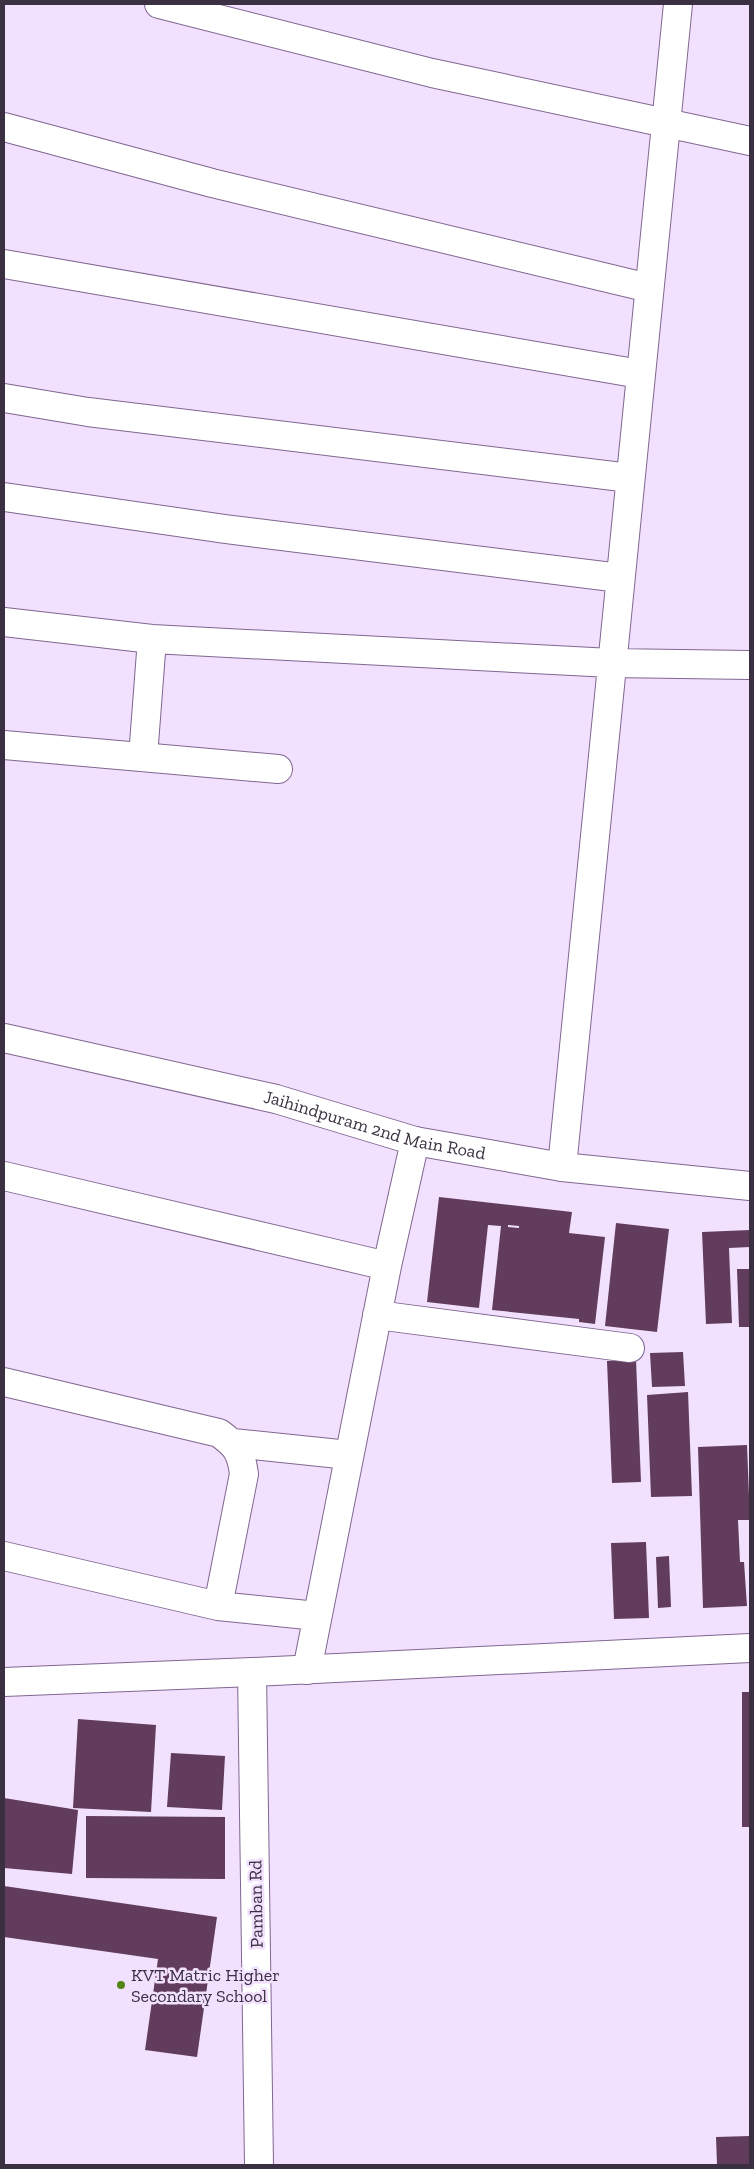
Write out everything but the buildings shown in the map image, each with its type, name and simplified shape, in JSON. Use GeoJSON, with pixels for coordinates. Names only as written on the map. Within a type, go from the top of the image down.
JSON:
{"type":"FeatureCollection","features":[{"type":"Feature","properties":{"kind":"street"},"geometry":{"type":"LineString","coordinates":[[159,4],[432,73],[750,141]]}},
{"type":"Feature","properties":{"kind":"street"},"geometry":{"type":"LineString","coordinates":[[562,1167],[678,4]]}},
{"type":"Feature","properties":{"kind":"street"},"geometry":{"type":"LineString","coordinates":[[4,127],[221,185],[649,288]]}},
{"type":"Feature","properties":{"kind":"street"},"geometry":{"type":"LineString","coordinates":[[4,264],[640,374]]}},
{"type":"Feature","properties":{"kind":"street"},"geometry":{"type":"LineString","coordinates":[[4,398],[88,412],[630,478]]}},
{"type":"Feature","properties":{"kind":"street"},"geometry":{"type":"LineString","coordinates":[[4,497],[225,529],[620,578]]}},
{"type":"Feature","properties":{"kind":"street"},"geometry":{"type":"LineString","coordinates":[[4,622],[152,640],[611,663],[750,665]]}},
{"type":"Feature","properties":{"kind":"street"},"geometry":{"type":"LineString","coordinates":[[143,758],[152,640]]}},
{"type":"Feature","properties":{"kind":"street"},"geometry":{"type":"LineString","coordinates":[[4,745],[278,769]]}},
{"type":"Feature","properties":{"kind":"street","name":"Jaihindpuram 2nd Main Road"},"geometry":{"type":"LineString","coordinates":[[4,1038],[276,1099],[415,1141],[562,1167],[750,1186]]}},
{"type":"Feature","properties":{"kind":"street"},"geometry":{"type":"LineString","coordinates":[[307,1670],[387,1266],[415,1141]]}},
{"type":"Feature","properties":{"kind":"street"},"geometry":{"type":"LineString","coordinates":[[4,1176],[387,1266]]}},
{"type":"Feature","properties":{"kind":"street"},"geometry":{"type":"LineString","coordinates":[[377,1315],[630,1348]]}},
{"type":"Feature","properties":{"kind":"street"},"geometry":{"type":"LineString","coordinates":[[4,1382],[219,1433],[233,1443],[242,1457],[244,1474],[218,1606]]}},
{"type":"Feature","properties":{"kind":"street"},"geometry":{"type":"LineString","coordinates":[[233,1443],[349,1455]]}},
{"type":"Feature","properties":{"kind":"street"},"geometry":{"type":"LineString","coordinates":[[4,1556],[218,1606],[318,1616]]}},
{"type":"Feature","properties":{"kind":"street"},"geometry":{"type":"LineString","coordinates":[[4,1682],[307,1670],[750,1648]]}},
{"type":"Feature","properties":{"kind":"street","name":"Pamban Rd"},"geometry":{"type":"LineString","coordinates":[[252,1672],[260,2165]]}},
{"type":"Feature","properties":{"kind":"place","name":"KVT Matric Higher Secondary School"},"geometry":{"type":"Point","coordinates":[121,1985]}}]}
